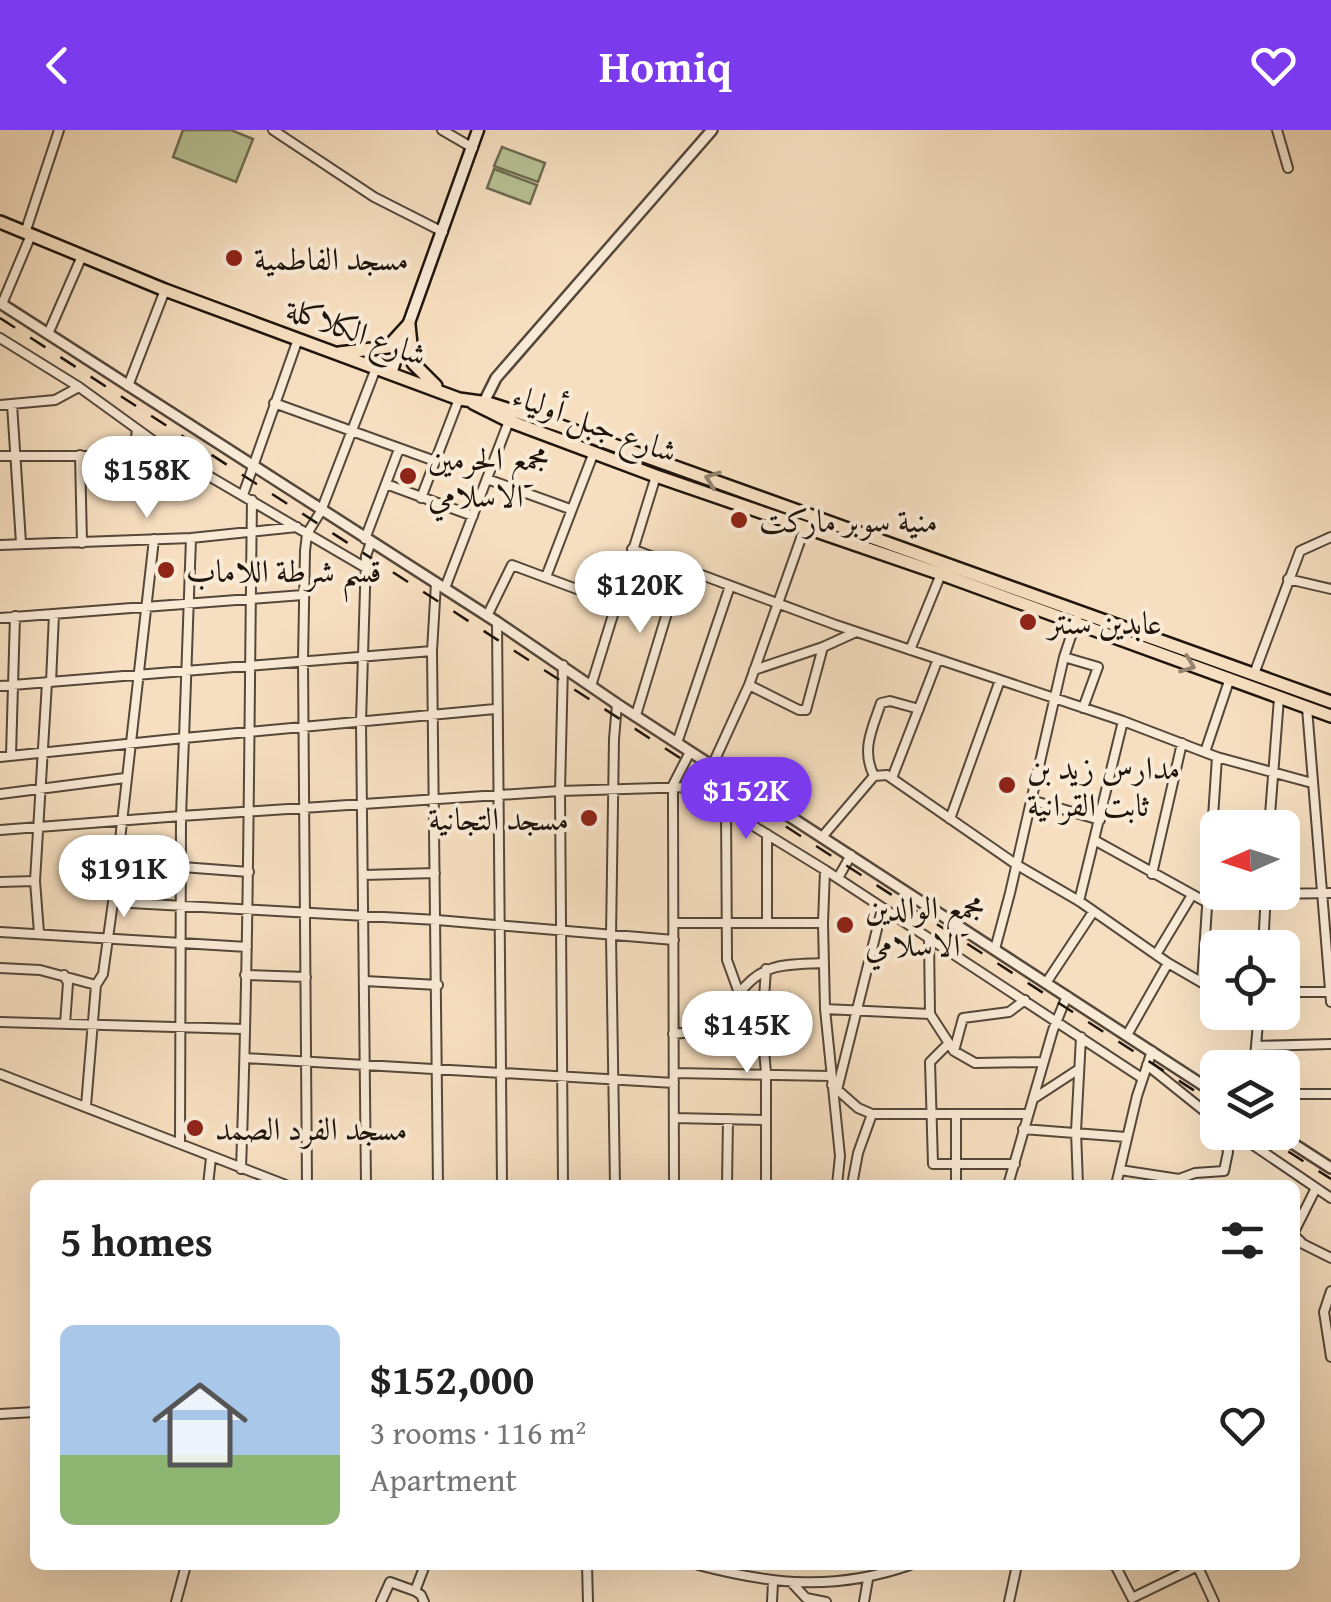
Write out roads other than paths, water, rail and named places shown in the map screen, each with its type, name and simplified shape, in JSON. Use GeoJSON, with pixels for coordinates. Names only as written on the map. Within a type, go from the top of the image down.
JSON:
{"type":"FeatureCollection","features":[{"type":"Feature","properties":{"kind":"main road"},"geometry":{"type":"LineString","coordinates":[[392,374],[478,130]]}},
{"type":"Feature","properties":{"kind":"main road","name":"شارع الكلاكلة"},"geometry":{"type":"LineString","coordinates":[[0,222],[166,290],[479,405]]}},
{"type":"Feature","properties":{"kind":"main road"},"geometry":{"type":"LineString","coordinates":[[334,353],[388,347],[409,324]]}},
{"type":"Feature","properties":{"kind":"main road"},"geometry":{"type":"LineString","coordinates":[[409,324],[413,364],[443,392]]}},
{"type":"Feature","properties":{"kind":"main road","name":"شارع جبل أولياء"},"geometry":{"type":"LineString","coordinates":[[479,405],[509,421],[656,476],[941,574],[1331,716]]}},
{"type":"Feature","properties":{"kind":"main road","name":"شارع جبل أولياء"},"geometry":{"type":"LineString","coordinates":[[479,405],[558,424],[1331,702]]}},
{"type":"Feature","properties":{"kind":"street"},"geometry":{"type":"LineString","coordinates":[[59,130],[28,234],[1,304],[492,619],[1200,1083]]}},
{"type":"Feature","properties":{"kind":"street"},"geometry":{"type":"LineString","coordinates":[[274,130],[374,196],[443,232]]}},
{"type":"Feature","properties":{"kind":"street"},"geometry":{"type":"LineString","coordinates":[[442,130],[473,148]]}},
{"type":"Feature","properties":{"kind":"street"},"geometry":{"type":"LineString","coordinates":[[479,405],[496,378],[712,130]]}},
{"type":"Feature","properties":{"kind":"street"},"geometry":{"type":"LineString","coordinates":[[1276,130],[1288,168]]}},
{"type":"Feature","properties":{"kind":"street"},"geometry":{"type":"LineString","coordinates":[[48,334],[82,256]]}},
{"type":"Feature","properties":{"kind":"street"},"geometry":{"type":"LineString","coordinates":[[128,386],[166,290]]}},
{"type":"Feature","properties":{"kind":"street"},"geometry":{"type":"LineString","coordinates":[[0,338],[173,455],[366,568]]}},
{"type":"Feature","properties":{"kind":"street"},"geometry":{"type":"LineString","coordinates":[[243,495],[298,339]]}},
{"type":"Feature","properties":{"kind":"street"},"geometry":{"type":"LineString","coordinates":[[308,1180],[303,660],[307,534],[321,511],[376,368]]}},
{"type":"Feature","properties":{"kind":"street"},"geometry":{"type":"LineString","coordinates":[[0,404],[55,400],[79,388]]}},
{"type":"Feature","properties":{"kind":"street"},"geometry":{"type":"LineString","coordinates":[[421,498],[458,399]]}},
{"type":"Feature","properties":{"kind":"street"},"geometry":{"type":"LineString","coordinates":[[274,403],[435,461]]}},
{"type":"Feature","properties":{"kind":"street"},"geometry":{"type":"LineString","coordinates":[[12,404],[21,543]]}},
{"type":"Feature","properties":{"kind":"street"},"geometry":{"type":"LineString","coordinates":[[438,1180],[432,651],[441,586],[509,421]]}},
{"type":"Feature","properties":{"kind":"street"},"geometry":{"type":"LineString","coordinates":[[0,456],[132,456],[136,429]]}},
{"type":"Feature","properties":{"kind":"street"},"geometry":{"type":"LineString","coordinates":[[366,1180],[361,722],[366,568],[368,541],[399,449]]}},
{"type":"Feature","properties":{"kind":"street"},"geometry":{"type":"LineString","coordinates":[[546,578],[594,452]]}},
{"type":"Feature","properties":{"kind":"street"},"geometry":{"type":"LineString","coordinates":[[80,455],[82,543]]}},
{"type":"Feature","properties":{"kind":"street"},"geometry":{"type":"LineString","coordinates":[[591,686],[656,476]]}},
{"type":"Feature","properties":{"kind":"street"},"geometry":{"type":"LineString","coordinates":[[487,479],[570,510]]}},
{"type":"Feature","properties":{"kind":"street"},"geometry":{"type":"LineString","coordinates":[[386,484],[473,516]]}},
{"type":"Feature","properties":{"kind":"street"},"geometry":{"type":"LineString","coordinates":[[241,1170],[250,872],[248,601],[252,500]]}},
{"type":"Feature","properties":{"kind":"street"},"geometry":{"type":"LineString","coordinates":[[0,544],[191,538],[297,527]]}},
{"type":"Feature","properties":{"kind":"street"},"geometry":{"type":"LineString","coordinates":[[712,766],[750,686],[805,528]]}},
{"type":"Feature","properties":{"kind":"street"},"geometry":{"type":"LineString","coordinates":[[1254,674],[1300,551],[1331,537]]}},
{"type":"Feature","properties":{"kind":"street"},"geometry":{"type":"LineString","coordinates":[[180,1144],[181,816],[191,538]]}},
{"type":"Feature","properties":{"kind":"street"},"geometry":{"type":"LineString","coordinates":[[86,1106],[96,985],[103,974],[113,902],[154,539]]}},
{"type":"Feature","properties":{"kind":"street"},"geometry":{"type":"LineString","coordinates":[[632,549],[856,632],[1123,720],[1217,757],[1312,783]]}},
{"type":"Feature","properties":{"kind":"street"},"geometry":{"type":"LineString","coordinates":[[502,1180],[492,619],[510,566],[617,604]]}},
{"type":"Feature","properties":{"kind":"street"},"geometry":{"type":"LineString","coordinates":[[636,716],[681,568]]}},
{"type":"Feature","properties":{"kind":"street"},"geometry":{"type":"LineString","coordinates":[[910,650],[941,574]]}},
{"type":"Feature","properties":{"kind":"street"},"geometry":{"type":"LineString","coordinates":[[1288,578],[1331,589]]}},
{"type":"Feature","properties":{"kind":"street"},"geometry":{"type":"LineString","coordinates":[[676,742],[730,586]]}},
{"type":"Feature","properties":{"kind":"street"},"geometry":{"type":"LineString","coordinates":[[0,618],[303,594]]}},
{"type":"Feature","properties":{"kind":"street"},"geometry":{"type":"LineString","coordinates":[[995,949],[1064,656],[1080,610]]}},
{"type":"Feature","properties":{"kind":"street"},"geometry":{"type":"LineString","coordinates":[[39,933],[35,881],[54,614]]}},
{"type":"Feature","properties":{"kind":"street"},"geometry":{"type":"LineString","coordinates":[[11,755],[16,616]]}},
{"type":"Feature","properties":{"kind":"street"},"geometry":{"type":"LineString","coordinates":[[754,670],[856,632]]}},
{"type":"Feature","properties":{"kind":"street"},"geometry":{"type":"LineString","coordinates":[[750,686],[806,710],[824,647]]}},
{"type":"Feature","properties":{"kind":"street"},"geometry":{"type":"LineString","coordinates":[[0,686],[432,651]]}},
{"type":"Feature","properties":{"kind":"street"},"geometry":{"type":"LineString","coordinates":[[1064,656],[1098,667],[1083,708]]}},
{"type":"Feature","properties":{"kind":"street"},"geometry":{"type":"LineString","coordinates":[[892,778],[938,659]]}},
{"type":"Feature","properties":{"kind":"street"},"geometry":{"type":"LineString","coordinates":[[562,665],[563,1180]]}},
{"type":"Feature","properties":{"kind":"street"},"geometry":{"type":"LineString","coordinates":[[950,819],[1000,680]]}},
{"type":"Feature","properties":{"kind":"street"},"geometry":{"type":"LineString","coordinates":[[1205,752],[1229,681]]}},
{"type":"Feature","properties":{"kind":"street"},"geometry":{"type":"LineString","coordinates":[[1269,810],[1279,698]]}},
{"type":"Feature","properties":{"kind":"street"},"geometry":{"type":"LineString","coordinates":[[874,776],[867,747],[881,703],[918,709]]}},
{"type":"Feature","properties":{"kind":"street"},"geometry":{"type":"LineString","coordinates":[[615,1180],[612,789],[618,704]]}},
{"type":"Feature","properties":{"kind":"street"},"geometry":{"type":"LineString","coordinates":[[1307,708],[1326,894],[1331,1002]]}},
{"type":"Feature","properties":{"kind":"street"},"geometry":{"type":"LineString","coordinates":[[0,757],[495,709]]}},
{"type":"Feature","properties":{"kind":"street"},"geometry":{"type":"LineString","coordinates":[[1079,901],[1123,720]]}},
{"type":"Feature","properties":{"kind":"street"},"geometry":{"type":"LineString","coordinates":[[1152,874],[1182,743]]}},
{"type":"Feature","properties":{"kind":"street"},"geometry":{"type":"LineString","coordinates":[[676,1180],[674,785],[690,752]]}},
{"type":"Feature","properties":{"kind":"street"},"geometry":{"type":"LineString","coordinates":[[1212,810],[1217,757]]}},
{"type":"Feature","properties":{"kind":"street"},"geometry":{"type":"LineString","coordinates":[[822,837],[874,776],[892,778],[1017,865],[1200,981]]}},
{"type":"Feature","properties":{"kind":"street"},"geometry":{"type":"LineString","coordinates":[[0,794],[125,778]]}},
{"type":"Feature","properties":{"kind":"street"},"geometry":{"type":"LineString","coordinates":[[0,830],[364,802],[690,786],[838,878],[1142,1078]]}},
{"type":"Feature","properties":{"kind":"street"},"geometry":{"type":"LineString","coordinates":[[1031,800],[1100,820]]}},
{"type":"Feature","properties":{"kind":"street"},"geometry":{"type":"LineString","coordinates":[[726,807],[727,960],[751,1026]]}},
{"type":"Feature","properties":{"kind":"street"},"geometry":{"type":"LineString","coordinates":[[767,834],[767,921]]}},
{"type":"Feature","properties":{"kind":"street"},"geometry":{"type":"LineString","coordinates":[[1096,841],[1200,899]]}},
{"type":"Feature","properties":{"kind":"street"},"geometry":{"type":"LineString","coordinates":[[838,878],[851,855]]}},
{"type":"Feature","properties":{"kind":"street"},"geometry":{"type":"LineString","coordinates":[[182,868],[250,872]]}},
{"type":"Feature","properties":{"kind":"street"},"geometry":{"type":"LineString","coordinates":[[825,870],[823,963],[840,1156],[838,1180]]}},
{"type":"Feature","properties":{"kind":"street"},"geometry":{"type":"LineString","coordinates":[[364,875],[435,874]]}},
{"type":"Feature","properties":{"kind":"street"},"geometry":{"type":"LineString","coordinates":[[0,882],[35,881]]}},
{"type":"Feature","properties":{"kind":"street"},"geometry":{"type":"LineString","coordinates":[[1300,894],[1326,894]]}},
{"type":"Feature","properties":{"kind":"street"},"geometry":{"type":"LineString","coordinates":[[1157,953],[1192,896]]}},
{"type":"Feature","properties":{"kind":"street"},"geometry":{"type":"LineString","coordinates":[[113,902],[437,920],[674,940]]}},
{"type":"Feature","properties":{"kind":"street"},"geometry":{"type":"LineString","coordinates":[[833,1084],[857,1010],[882,909]]}},
{"type":"Feature","properties":{"kind":"street"},"geometry":{"type":"LineString","coordinates":[[1046,983],[1094,912]]}},
{"type":"Feature","properties":{"kind":"street"},"geometry":{"type":"LineString","coordinates":[[674,923],[822,923]]}},
{"type":"Feature","properties":{"kind":"street"},"geometry":{"type":"LineString","coordinates":[[0,932],[247,947]]}},
{"type":"Feature","properties":{"kind":"street"},"geometry":{"type":"LineString","coordinates":[[929,940],[930,1014],[951,1048],[975,1063],[1042,1062]]}},
{"type":"Feature","properties":{"kind":"street"},"geometry":{"type":"LineString","coordinates":[[739,994],[752,977],[766,968],[823,963]]}},
{"type":"Feature","properties":{"kind":"street"},"geometry":{"type":"LineString","coordinates":[[1126,1035],[1168,963]]}},
{"type":"Feature","properties":{"kind":"street"},"geometry":{"type":"LineString","coordinates":[[0,968],[64,976],[96,985]]}},
{"type":"Feature","properties":{"kind":"street"},"geometry":{"type":"LineString","coordinates":[[766,968],[762,1026],[766,1180]]}},
{"type":"Feature","properties":{"kind":"street"},"geometry":{"type":"LineString","coordinates":[[245,975],[306,976]]}},
{"type":"Feature","properties":{"kind":"street"},"geometry":{"type":"LineString","coordinates":[[64,976],[68,983],[65,1024]]}},
{"type":"Feature","properties":{"kind":"street"},"geometry":{"type":"LineString","coordinates":[[365,981],[438,985]]}},
{"type":"Feature","properties":{"kind":"street"},"geometry":{"type":"LineString","coordinates":[[1300,992],[1330,992]]}},
{"type":"Feature","properties":{"kind":"street"},"geometry":{"type":"LineString","coordinates":[[1010,1180],[1042,1062],[1067,996]]}},
{"type":"Feature","properties":{"kind":"street"},"geometry":{"type":"LineString","coordinates":[[1015,1164],[933,1164],[930,1062],[951,1048],[963,1018],[1009,1012],[1025,1000]]}},
{"type":"Feature","properties":{"kind":"street"},"geometry":{"type":"LineString","coordinates":[[825,1009],[930,1014]]}},
{"type":"Feature","properties":{"kind":"street"},"geometry":{"type":"LineString","coordinates":[[0,1022],[244,1030]]}},
{"type":"Feature","properties":{"kind":"street"},"geometry":{"type":"LineString","coordinates":[[673,1034],[762,1026]]}},
{"type":"Feature","properties":{"kind":"street"},"geometry":{"type":"LineString","coordinates":[[1256,1050],[1257,1030]]}},
{"type":"Feature","properties":{"kind":"street"},"geometry":{"type":"LineString","coordinates":[[1078,1180],[1081,1037]]}},
{"type":"Feature","properties":{"kind":"street"},"geometry":{"type":"LineString","coordinates":[[1256,1046],[1331,1044]]}},
{"type":"Feature","properties":{"kind":"street"},"geometry":{"type":"LineString","coordinates":[[1117,1180],[1152,1051]]}},
{"type":"Feature","properties":{"kind":"street"},"geometry":{"type":"LineString","coordinates":[[245,1058],[564,1078],[766,1073],[833,1084],[858,1108],[872,1114],[1028,1114]]}},
{"type":"Feature","properties":{"kind":"street"},"geometry":{"type":"LineString","coordinates":[[1147,1065],[1200,1108]]}},
{"type":"Feature","properties":{"kind":"street"},"geometry":{"type":"LineString","coordinates":[[1032,1099],[1080,1068]]}},
{"type":"Feature","properties":{"kind":"street"},"geometry":{"type":"LineString","coordinates":[[0,1074],[271,1180]]}},
{"type":"Feature","properties":{"kind":"street"},"geometry":{"type":"LineString","coordinates":[[1300,1094],[1331,1094]]}},
{"type":"Feature","properties":{"kind":"street"},"geometry":{"type":"LineString","coordinates":[[853,1180],[872,1114]]}},
{"type":"Feature","properties":{"kind":"street"},"geometry":{"type":"LineString","coordinates":[[956,1114],[956,1180]]}},
{"type":"Feature","properties":{"kind":"street"},"geometry":{"type":"LineString","coordinates":[[674,1118],[765,1120]]}},
{"type":"Feature","properties":{"kind":"street"},"geometry":{"type":"LineString","coordinates":[[727,1180],[728,1119]]}},
{"type":"Feature","properties":{"kind":"street"},"geometry":{"type":"LineString","coordinates":[[1024,1129],[1126,1137]]}},
{"type":"Feature","properties":{"kind":"street"},"geometry":{"type":"LineString","coordinates":[[1300,1148],[1331,1168]]}},
{"type":"Feature","properties":{"kind":"street"},"geometry":{"type":"LineString","coordinates":[[1182,1180],[1196,1172],[1224,1171],[1228,1150]]}},
{"type":"Feature","properties":{"kind":"street"},"geometry":{"type":"LineString","coordinates":[[1260,1150],[1331,1198]]}},
{"type":"Feature","properties":{"kind":"street"},"geometry":{"type":"LineString","coordinates":[[840,1156],[850,1180]]}},
{"type":"Feature","properties":{"kind":"street"},"geometry":{"type":"LineString","coordinates":[[209,1180],[211,1158]]}},
{"type":"Feature","properties":{"kind":"street"},"geometry":{"type":"LineString","coordinates":[[1120,1170],[1169,1180]]}},
{"type":"Feature","properties":{"kind":"street"},"geometry":{"type":"LineString","coordinates":[[1300,1222],[1316,1188]]}},
{"type":"Feature","properties":{"kind":"street"},"geometry":{"type":"LineString","coordinates":[[1300,1240],[1331,1258]]}},
{"type":"Feature","properties":{"kind":"street"},"geometry":{"type":"LineString","coordinates":[[1331,1291],[1324,1312],[1331,1357]]}},
{"type":"Feature","properties":{"kind":"street"},"geometry":{"type":"LineString","coordinates":[[0,1414],[30,1412]]}},
{"type":"Feature","properties":{"kind":"street"},"geometry":{"type":"LineString","coordinates":[[176,1602],[185,1570]]}},
{"type":"Feature","properties":{"kind":"street"},"geometry":{"type":"LineString","coordinates":[[415,1592],[423,1570]]}},
{"type":"Feature","properties":{"kind":"street"},"geometry":{"type":"LineString","coordinates":[[587,1570],[588,1602]]}},
{"type":"Feature","properties":{"kind":"street"},"geometry":{"type":"LineString","coordinates":[[720,1570],[792,1583],[868,1579],[895,1570]]}},
{"type":"Feature","properties":{"kind":"street"},"geometry":{"type":"LineString","coordinates":[[1008,1602],[1017,1570]]}},
{"type":"Feature","properties":{"kind":"street"},"geometry":{"type":"LineString","coordinates":[[1118,1570],[1132,1598],[1189,1570]]}},
{"type":"Feature","properties":{"kind":"street"},"geometry":{"type":"LineString","coordinates":[[1199,1570],[1214,1602]]}},
{"type":"Feature","properties":{"kind":"street"},"geometry":{"type":"LineString","coordinates":[[864,1602],[868,1579]]}},
{"type":"Feature","properties":{"kind":"street"},"geometry":{"type":"LineString","coordinates":[[381,1602],[390,1582],[423,1596],[424,1602]]}},
{"type":"Feature","properties":{"kind":"street"},"geometry":{"type":"LineString","coordinates":[[772,1602],[773,1582]]}},
{"type":"Feature","properties":{"kind":"street"},"geometry":{"type":"LineString","coordinates":[[792,1583],[806,1598],[826,1602]]}},
{"type":"Feature","properties":{"kind":"railway"},"geometry":{"type":"LineString","coordinates":[[0,318],[1200,1094]]}},
{"type":"Feature","properties":{"kind":"railway"},"geometry":{"type":"LineString","coordinates":[[1286,1150],[1331,1179]]}},
{"type":"Feature","properties":{"kind":"place","name":"مسجد الفاطمية"},"geometry":{"type":"Point","coordinates":[234,258]}},
{"type":"Feature","properties":{"kind":"place","name":"مجمع الحرمين الاسلامي"},"geometry":{"type":"Point","coordinates":[408,476]}},
{"type":"Feature","properties":{"kind":"place","name":"منية سوبر ماركت"},"geometry":{"type":"Point","coordinates":[739,520]}},
{"type":"Feature","properties":{"kind":"place","name":"قسم شرطة اللاماب"},"geometry":{"type":"Point","coordinates":[166,570]}},
{"type":"Feature","properties":{"kind":"place","name":"عابدين سنتر"},"geometry":{"type":"Point","coordinates":[1028,622]}},
{"type":"Feature","properties":{"kind":"place","name":"مدارس زيد بن ثابت القرانية"},"geometry":{"type":"Point","coordinates":[1007,785]}},
{"type":"Feature","properties":{"kind":"place","name":"مسجد التجانية"},"geometry":{"type":"Point","coordinates":[589,818]}},
{"type":"Feature","properties":{"kind":"place","name":"مجمع الوالدين الاسلامي"},"geometry":{"type":"Point","coordinates":[845,925]}},
{"type":"Feature","properties":{"kind":"place","name":"مسجد الفرد الصمد"},"geometry":{"type":"Point","coordinates":[195,1128]}}]}
